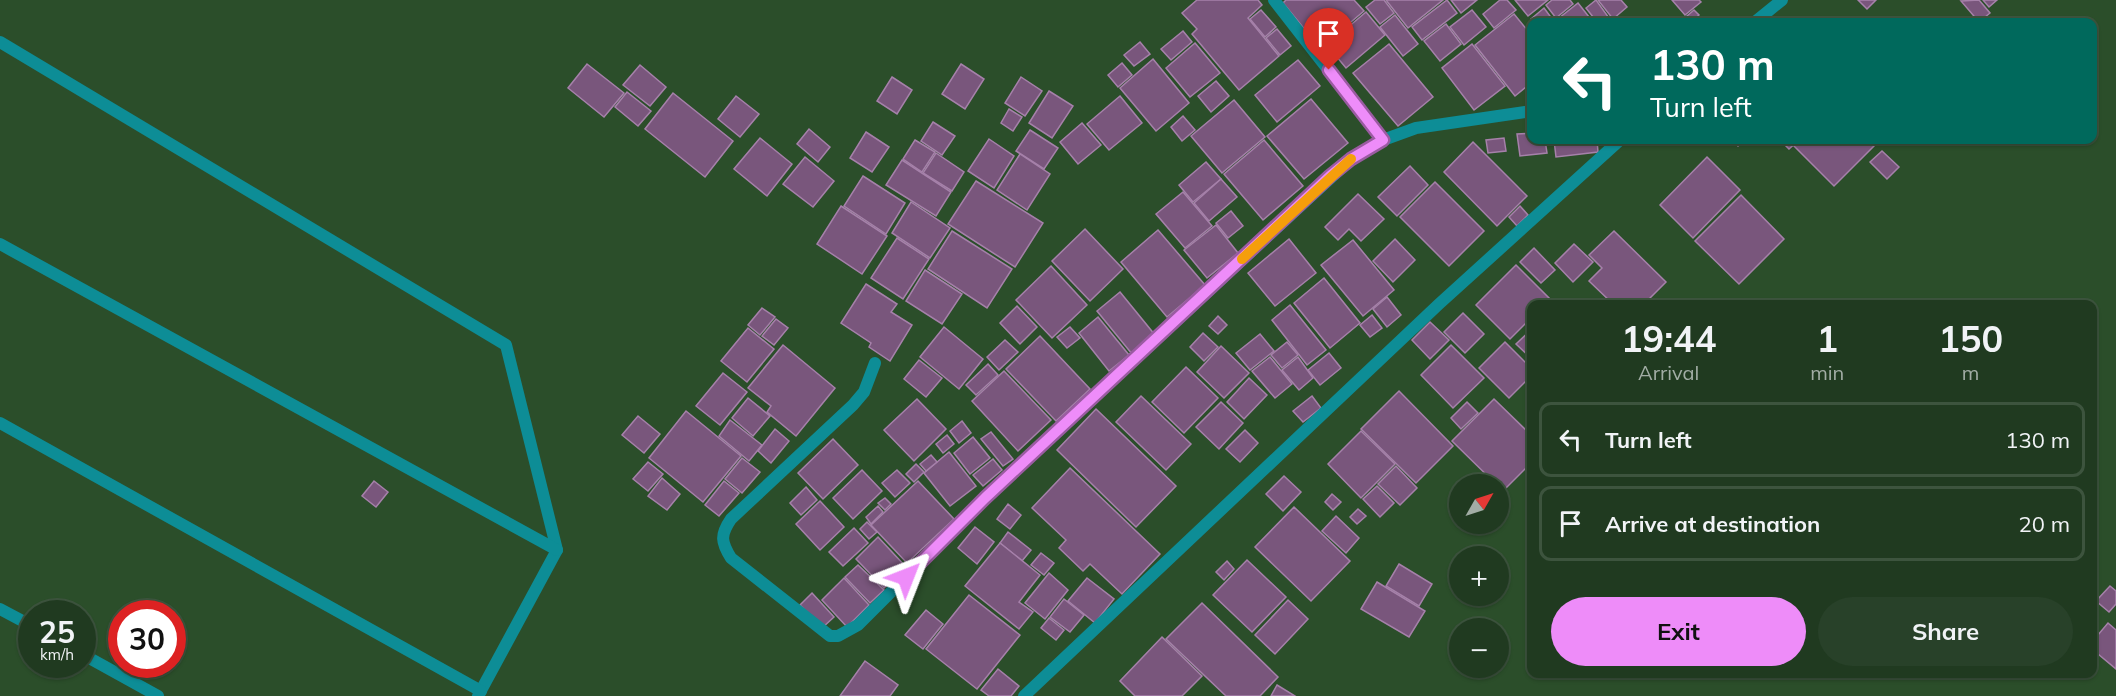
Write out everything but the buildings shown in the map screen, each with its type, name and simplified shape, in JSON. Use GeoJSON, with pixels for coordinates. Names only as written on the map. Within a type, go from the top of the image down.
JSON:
{"type":"FeatureCollection","features":[{"type":"Feature","properties":{"kind":"street"},"geometry":{"type":"LineString","coordinates":[[1274,0],[1383,140]]}},
{"type":"Feature","properties":{"kind":"street"},"geometry":{"type":"LineString","coordinates":[[1760,18],[1782,0]]}},
{"type":"Feature","properties":{"kind":"street"},"geometry":{"type":"LineString","coordinates":[[0,42],[506,345],[556,550],[479,693],[0,423]]}},
{"type":"Feature","properties":{"kind":"street"},"geometry":{"type":"LineString","coordinates":[[875,363],[871,380],[859,398],[731,519],[723,531],[722,543],[731,558],[831,636],[838,636],[858,625],[985,498],[1351,159],[1383,140],[1416,128],[1442,122],[1527,112]]}},
{"type":"Feature","properties":{"kind":"street"},"geometry":{"type":"LineString","coordinates":[[1024,696],[1439,304],[1616,144]]}},
{"type":"Feature","properties":{"kind":"street"},"geometry":{"type":"LineString","coordinates":[[0,244],[556,550]]}},
{"type":"Feature","properties":{"kind":"street"},"geometry":{"type":"LineString","coordinates":[[0,609],[18,619]]}},
{"type":"Feature","properties":{"kind":"street"},"geometry":{"type":"LineString","coordinates":[[96,662],[158,696]]}},
{"type":"Feature","properties":{"kind":"slow traffic"},"geometry":{"type":"LineString","coordinates":[[1242,259],[1351,159]]}},
{"type":"Feature","properties":{"kind":"route"},"geometry":{"type":"LineString","coordinates":[[906,577],[985,498],[1123,372],[1330,176],[1351,159],[1383,140],[1329,70]]}}]}
